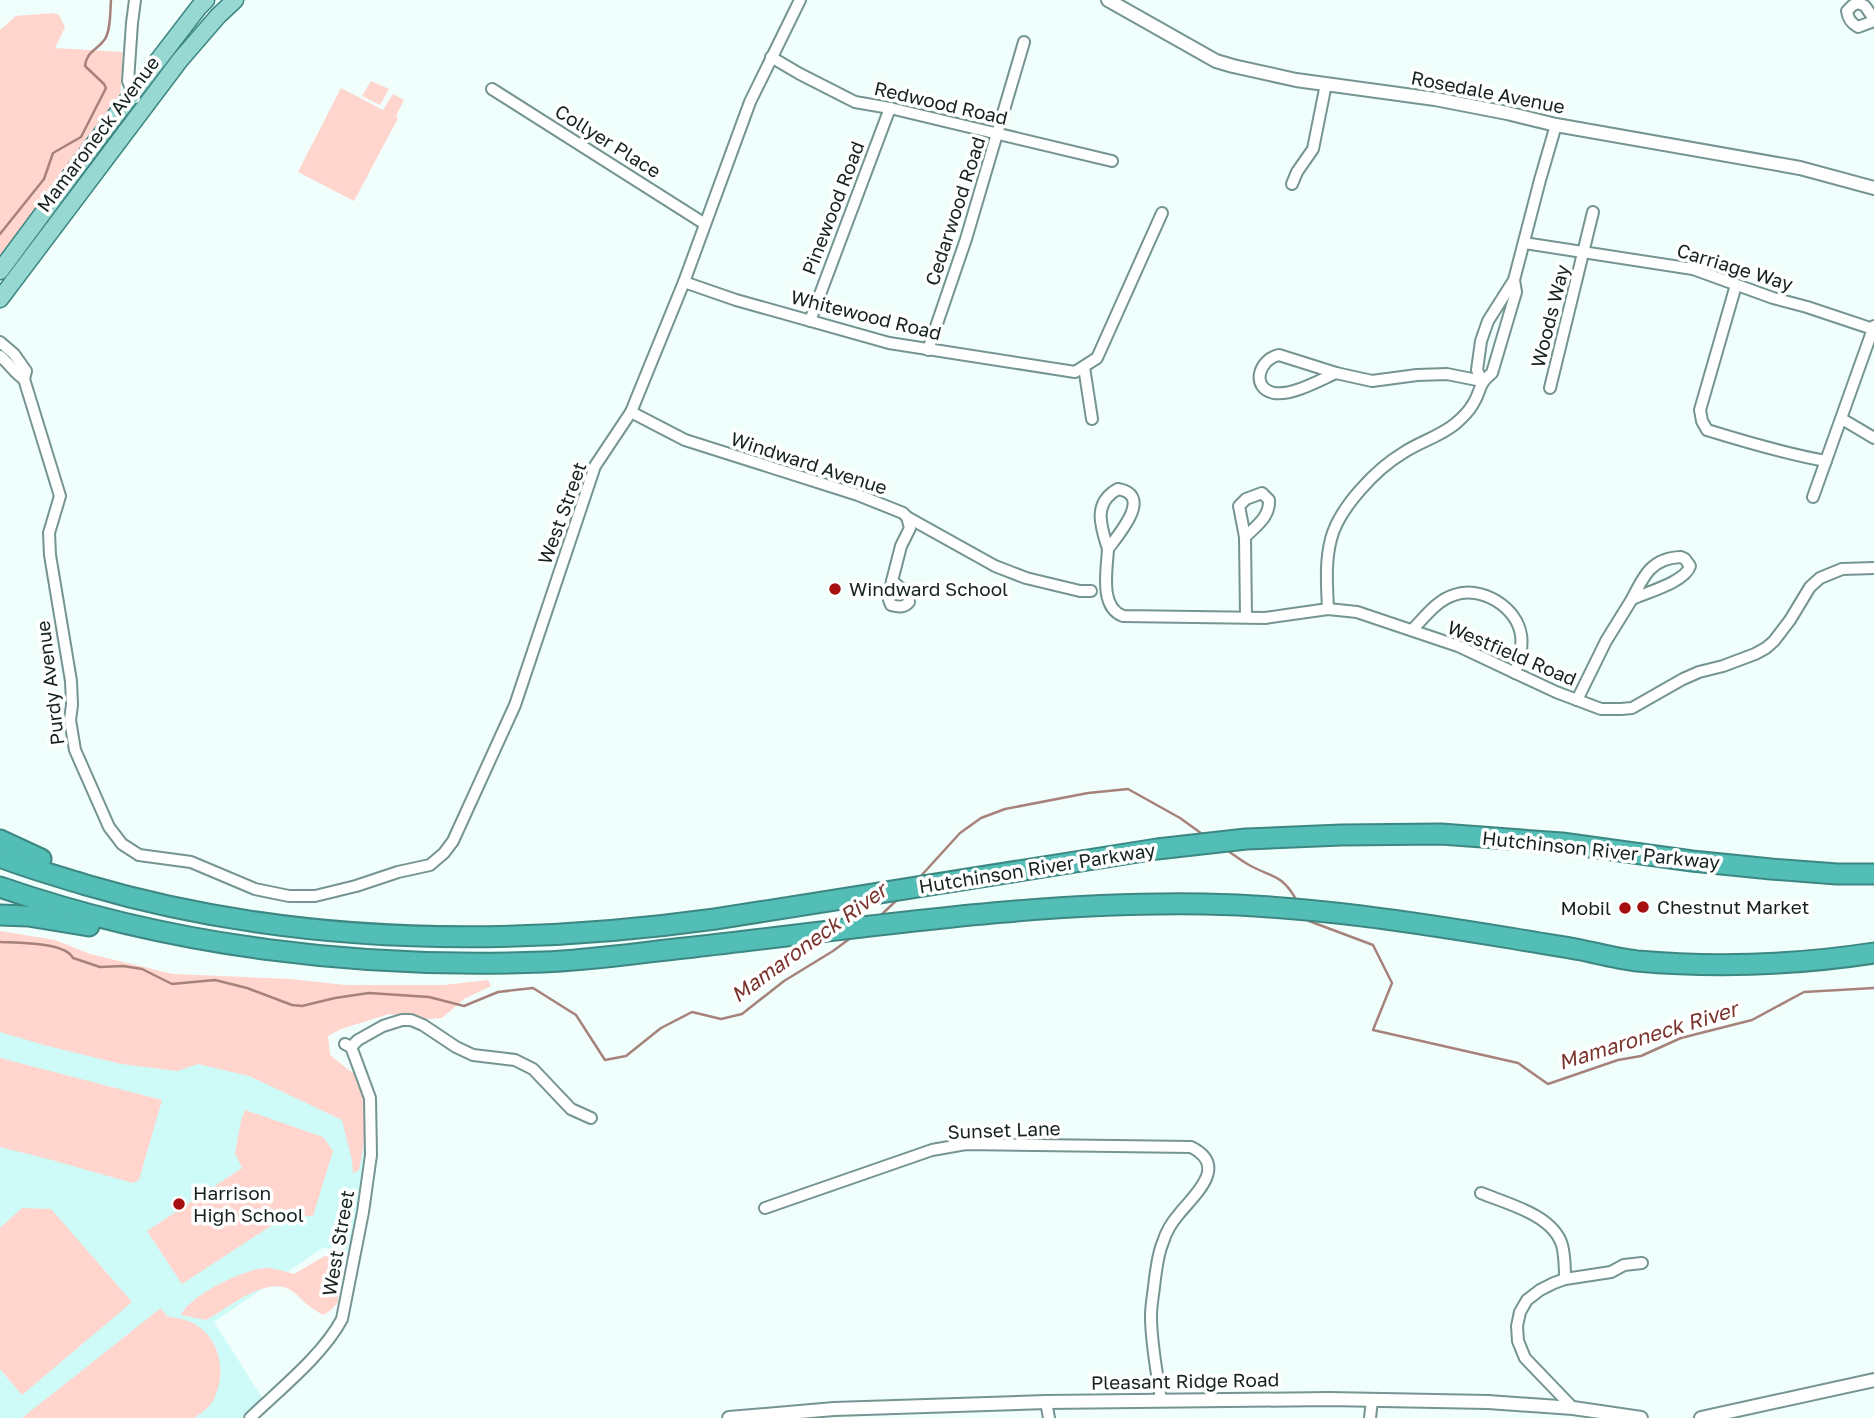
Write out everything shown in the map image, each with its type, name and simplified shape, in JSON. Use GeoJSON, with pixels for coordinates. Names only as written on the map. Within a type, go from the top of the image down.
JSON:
{"type":"FeatureCollection","features":[{"type":"Feature","properties":{"kind":"highway","name":"Hutchinson River Parkway"},"geometry":{"type":"LineString","coordinates":[[0,857],[135,900],[211,915],[291,927],[388,935],[477,938],[552,936],[652,927],[1189,845],[1246,839],[1441,834],[1562,843],[1771,869],[1874,874]]}},
{"type":"Feature","properties":{"kind":"highway"},"geometry":{"type":"LineString","coordinates":[[0,841],[135,900]]}},
{"type":"Feature","properties":{"kind":"highway","name":"Hutchinson River Parkway"},"geometry":{"type":"LineString","coordinates":[[0,887],[127,924],[272,950],[433,963],[546,962],[979,915],[1106,904],[1212,904],[1340,913],[1405,921],[1632,960],[1662,962],[1735,966],[1806,962],[1874,953]]}},
{"type":"Feature","properties":{"kind":"highway"},"geometry":{"type":"LineString","coordinates":[[0,915],[36,917],[217,948],[241,951],[272,950]]}},
{"type":"Feature","properties":{"kind":"main road","name":"Mamaroneck Avenue"},"geometry":{"type":"LineString","coordinates":[[0,271],[132,93],[206,0]]}},
{"type":"Feature","properties":{"kind":"main road","name":"Mamaroneck Avenue"},"geometry":{"type":"LineString","coordinates":[[0,299],[187,51],[235,0]]}},
{"type":"Feature","properties":{"kind":"street"},"geometry":{"type":"LineString","coordinates":[[135,0],[128,81],[132,93],[144,107]]}},
{"type":"Feature","properties":{"kind":"street","name":"West Street"},"geometry":{"type":"LineString","coordinates":[[332,892],[430,865],[453,841],[515,705],[595,466],[631,412],[684,282],[750,102],[800,0]]}},
{"type":"Feature","properties":{"kind":"street","name":"Rosedale Avenue"},"geometry":{"type":"LineString","coordinates":[[1108,0],[1216,61],[1233,66],[1296,80],[1435,99],[1556,125],[1800,168],[1874,188]]}},
{"type":"Feature","properties":{"kind":"street","name":"Cedarwood Road"},"geometry":{"type":"LineString","coordinates":[[928,350],[966,239],[1024,41]]}},
{"type":"Feature","properties":{"kind":"street","name":"Redwood Road"},"geometry":{"type":"LineString","coordinates":[[771,57],[855,102],[1112,161]]}},
{"type":"Feature","properties":{"kind":"street"},"geometry":{"type":"LineString","coordinates":[[1292,184],[1313,149],[1326,84]]}},
{"type":"Feature","properties":{"kind":"street","name":"Collyer Place"},"geometry":{"type":"LineString","coordinates":[[492,89],[705,223]]}},
{"type":"Feature","properties":{"kind":"street","name":"Pinewood Road"},"geometry":{"type":"LineString","coordinates":[[810,321],[890,108]]}},
{"type":"Feature","properties":{"kind":"street"},"geometry":{"type":"LineString","coordinates":[[1482,381],[1477,370],[1481,341],[1488,321],[1514,280],[1556,125]]}},
{"type":"Feature","properties":{"kind":"street"},"geometry":{"type":"LineString","coordinates":[[1583,253],[1593,212]]}},
{"type":"Feature","properties":{"kind":"street"},"geometry":{"type":"LineString","coordinates":[[1092,419],[1084,367],[1097,358],[1162,213]]}},
{"type":"Feature","properties":{"kind":"street","name":"Carriage Way"},"geometry":{"type":"LineString","coordinates":[[1524,243],[1693,269],[1736,285],[1874,327]]}},
{"type":"Feature","properties":{"kind":"street","name":"Woods Way"},"geometry":{"type":"LineString","coordinates":[[1550,388],[1583,253]]}},
{"type":"Feature","properties":{"kind":"street"},"geometry":{"type":"LineString","coordinates":[[1328,609],[1326,575],[1332,537],[1345,509],[1365,484],[1391,460],[1441,433],[1473,404],[1482,381],[1492,373],[1516,292],[1514,280]]}},
{"type":"Feature","properties":{"kind":"street","name":"Whitewood Road"},"geometry":{"type":"LineString","coordinates":[[684,282],[736,300],[889,343],[1075,372],[1084,367]]}},
{"type":"Feature","properties":{"kind":"street"},"geometry":{"type":"LineString","coordinates":[[1736,285],[1700,410],[1702,421],[1707,430],[1826,461]]}},
{"type":"Feature","properties":{"kind":"street"},"geometry":{"type":"LineString","coordinates":[[1813,497],[1874,327]]}},
{"type":"Feature","properties":{"kind":"street","name":"Purdy Avenue"},"geometry":{"type":"LineString","coordinates":[[0,342],[14,354],[26,371],[24,379],[60,496],[49,533],[50,555],[71,681],[70,720],[75,750],[109,827],[122,844],[139,855],[191,862],[255,889],[289,896],[332,892]]}},
{"type":"Feature","properties":{"kind":"street"},"geometry":{"type":"LineString","coordinates":[[1336,373],[1286,393],[1273,393],[1265,389],[1260,380],[1264,364],[1279,355],[1372,381],[1447,374],[1482,381]]}},
{"type":"Feature","properties":{"kind":"street","name":"Purdy Avenue"},"geometry":{"type":"LineString","coordinates":[[0,356],[24,379]]}},
{"type":"Feature","properties":{"kind":"street","name":"Windward Avenue"},"geometry":{"type":"LineString","coordinates":[[631,412],[685,440],[858,495],[903,513],[995,566],[1026,579],[1080,592],[1091,591]]}},
{"type":"Feature","properties":{"kind":"street"},"geometry":{"type":"LineString","coordinates":[[1842,419],[1874,438]]}},
{"type":"Feature","properties":{"kind":"street"},"geometry":{"type":"LineString","coordinates":[[1115,490],[1126,490],[1135,502],[1133,512],[1108,549],[1100,521],[1101,511],[1107,498],[1115,490]]}},
{"type":"Feature","properties":{"kind":"street"},"geometry":{"type":"LineString","coordinates":[[892,581],[901,546],[910,528],[907,517]]}},
{"type":"Feature","properties":{"kind":"street"},"geometry":{"type":"LineString","coordinates":[[1245,537],[1247,617]]}},
{"type":"Feature","properties":{"kind":"street","name":"Westfield Road"},"geometry":{"type":"LineString","coordinates":[[1108,549],[1107,590],[1110,606],[1123,616],[1265,618],[1328,609],[1357,612],[1458,646],[1601,709],[1632,708],[1683,679],[1755,654],[1774,641],[1810,587],[1820,578],[1842,569],[1874,568]]}},
{"type":"Feature","properties":{"kind":"street"},"geometry":{"type":"LineString","coordinates":[[1577,700],[1606,641],[1644,576],[1668,558],[1685,559],[1690,566],[1682,577],[1632,598]]}},
{"type":"Feature","properties":{"kind":"street"},"geometry":{"type":"LineString","coordinates":[[1412,630],[1433,609],[1453,595],[1471,592],[1486,596],[1500,603],[1515,620],[1521,634],[1521,653],[1515,673]]}},
{"type":"Feature","properties":{"kind":"street","name":"West Street"},"geometry":{"type":"LineString","coordinates":[[250,1418],[299,1372],[334,1334],[342,1319],[371,1155],[370,1098],[348,1046],[383,1026],[411,1020],[473,1055],[515,1060],[533,1069],[571,1109],[591,1118]]}},
{"type":"Feature","properties":{"kind":"street","name":"Sunset Lane"},"geometry":{"type":"LineString","coordinates":[[765,1208],[932,1150],[966,1144],[1191,1147],[1203,1153],[1208,1162],[1207,1176],[1201,1190],[1179,1213],[1162,1242],[1151,1312],[1161,1401]]}},
{"type":"Feature","properties":{"kind":"street"},"geometry":{"type":"LineString","coordinates":[[1481,1193],[1532,1214],[1556,1231],[1564,1255],[1565,1279]]}},
{"type":"Feature","properties":{"kind":"street"},"geometry":{"type":"LineString","coordinates":[[1573,1408],[1525,1358],[1518,1341],[1520,1312],[1527,1300],[1539,1290],[1565,1279],[1611,1272],[1624,1265],[1642,1263]]}},
{"type":"Feature","properties":{"kind":"street"},"geometry":{"type":"LineString","coordinates":[[1701,1418],[1874,1380]]}},
{"type":"Feature","properties":{"kind":"street"},"geometry":{"type":"LineString","coordinates":[[1370,1418],[1372,1400]]}},
{"type":"Feature","properties":{"kind":"street","name":"Pleasant Ridge Road"},"geometry":{"type":"LineString","coordinates":[[729,1418],[834,1409],[1046,1402],[1372,1400],[1488,1402],[1573,1408],[1641,1418]]}},
{"type":"Feature","properties":{"kind":"street"},"geometry":{"type":"LineString","coordinates":[[1046,1402],[1049,1418]]}},
{"type":"Feature","properties":{"kind":"shaded area"},"geometry":{"type":"Polygon","coordinates":[[[53,13],[59,15],[65,27],[55,48],[123,52],[120,101],[0,257],[0,30],[16,16],[53,13]]]}},
{"type":"Feature","properties":{"kind":"shaded area"},"geometry":{"type":"Polygon","coordinates":[[[371,81],[389,89],[380,105],[362,96],[371,81]]]}},
{"type":"Feature","properties":{"kind":"shaded area"},"geometry":{"type":"Polygon","coordinates":[[[341,88],[383,110],[393,94],[404,100],[396,116],[398,118],[354,201],[298,172],[341,88]]]}},
{"type":"Feature","properties":{"kind":"shaded area"},"geometry":{"type":"Polygon","coordinates":[[[0,931],[55,940],[90,954],[173,974],[290,979],[345,985],[444,985],[488,980],[491,986],[464,999],[442,1018],[389,1014],[341,1029],[328,1036],[330,1055],[363,1078],[363,1147],[359,1170],[353,1173],[342,1120],[249,1076],[198,1064],[177,1071],[121,1064],[0,1032],[0,931]]]}},
{"type":"Feature","properties":{"kind":"shaded area","name":"Harrison High School"},"geometry":{"type":"Polygon","coordinates":[[[0,962],[326,1049],[368,1110],[367,1161],[348,1254],[324,1247],[214,1322],[263,1399],[241,1418],[0,1418],[0,962]]]}},
{"type":"Feature","properties":{"kind":"shaded area"},"geometry":{"type":"Polygon","coordinates":[[[0,1058],[162,1100],[139,1180],[133,1183],[0,1147],[0,1058]]]}},
{"type":"Feature","properties":{"kind":"shaded area"},"geometry":{"type":"Polygon","coordinates":[[[245,1110],[323,1137],[333,1151],[313,1216],[286,1216],[182,1284],[147,1231],[242,1168],[235,1153],[245,1110]]]}},
{"type":"Feature","properties":{"kind":"shaded area"},"geometry":{"type":"Polygon","coordinates":[[[22,1208],[51,1209],[132,1302],[22,1395],[0,1369],[0,1228],[22,1208]]]}},
{"type":"Feature","properties":{"kind":"shaded area"},"geometry":{"type":"Polygon","coordinates":[[[325,1256],[334,1257],[340,1266],[338,1302],[323,1315],[287,1288],[277,1286],[256,1291],[206,1320],[181,1315],[195,1299],[232,1278],[266,1268],[294,1274],[325,1256]]]}},
{"type":"Feature","properties":{"kind":"shaded area"},"geometry":{"type":"Polygon","coordinates":[[[161,1308],[167,1316],[186,1320],[199,1327],[215,1345],[219,1357],[220,1381],[211,1404],[203,1411],[194,1418],[22,1418],[161,1308]]]}},
{"type":"Feature","properties":{"kind":"waterway"},"geometry":{"type":"LineString","coordinates":[[0,234],[44,179],[53,153],[81,137],[106,88],[85,66],[90,54],[107,35],[111,0]]}},
{"type":"Feature","properties":{"kind":"waterway","name":"Mamaroneck River"},"geometry":{"type":"LineString","coordinates":[[920,877],[960,833],[981,818],[1005,809],[1088,793],[1128,789],[1180,818],[1205,836]]}},
{"type":"Feature","properties":{"kind":"waterway","name":"Mamaroneck River"},"geometry":{"type":"LineString","coordinates":[[1225,849],[1249,865],[1282,881],[1297,901]]}},
{"type":"Feature","properties":{"kind":"waterway","name":"Mamaroneck River"},"geometry":{"type":"LineString","coordinates":[[880,916],[898,899]]}},
{"type":"Feature","properties":{"kind":"waterway","name":"Mamaroneck River"},"geometry":{"type":"LineString","coordinates":[[1307,919],[1373,945],[1392,983],[1373,1030],[1518,1063],[1548,1084],[1618,1060],[1641,1056],[1681,1038],[1752,1020],[1804,992],[1874,988]]}},
{"type":"Feature","properties":{"kind":"waterway","name":"Mamaroneck River"},"geometry":{"type":"LineString","coordinates":[[0,942],[51,946],[61,949],[73,958],[100,967],[142,969],[172,984],[215,980],[302,1006],[369,993],[429,997],[464,1006],[498,992],[533,988],[576,1015],[605,1060],[626,1056],[661,1028],[692,1012],[721,1019],[742,1014],[784,981],[852,937]]}},
{"type":"Feature","properties":{"kind":"place","name":"Windward School"},"geometry":{"type":"Point","coordinates":[835,589]}},
{"type":"Feature","properties":{"kind":"place","name":"Chestnut Market"},"geometry":{"type":"Point","coordinates":[1643,907]}},
{"type":"Feature","properties":{"kind":"place","name":"Mobil"},"geometry":{"type":"Point","coordinates":[1625,908]}},
{"type":"Feature","properties":{"kind":"place","name":"Harrison High School"},"geometry":{"type":"Point","coordinates":[179,1204]}}]}
